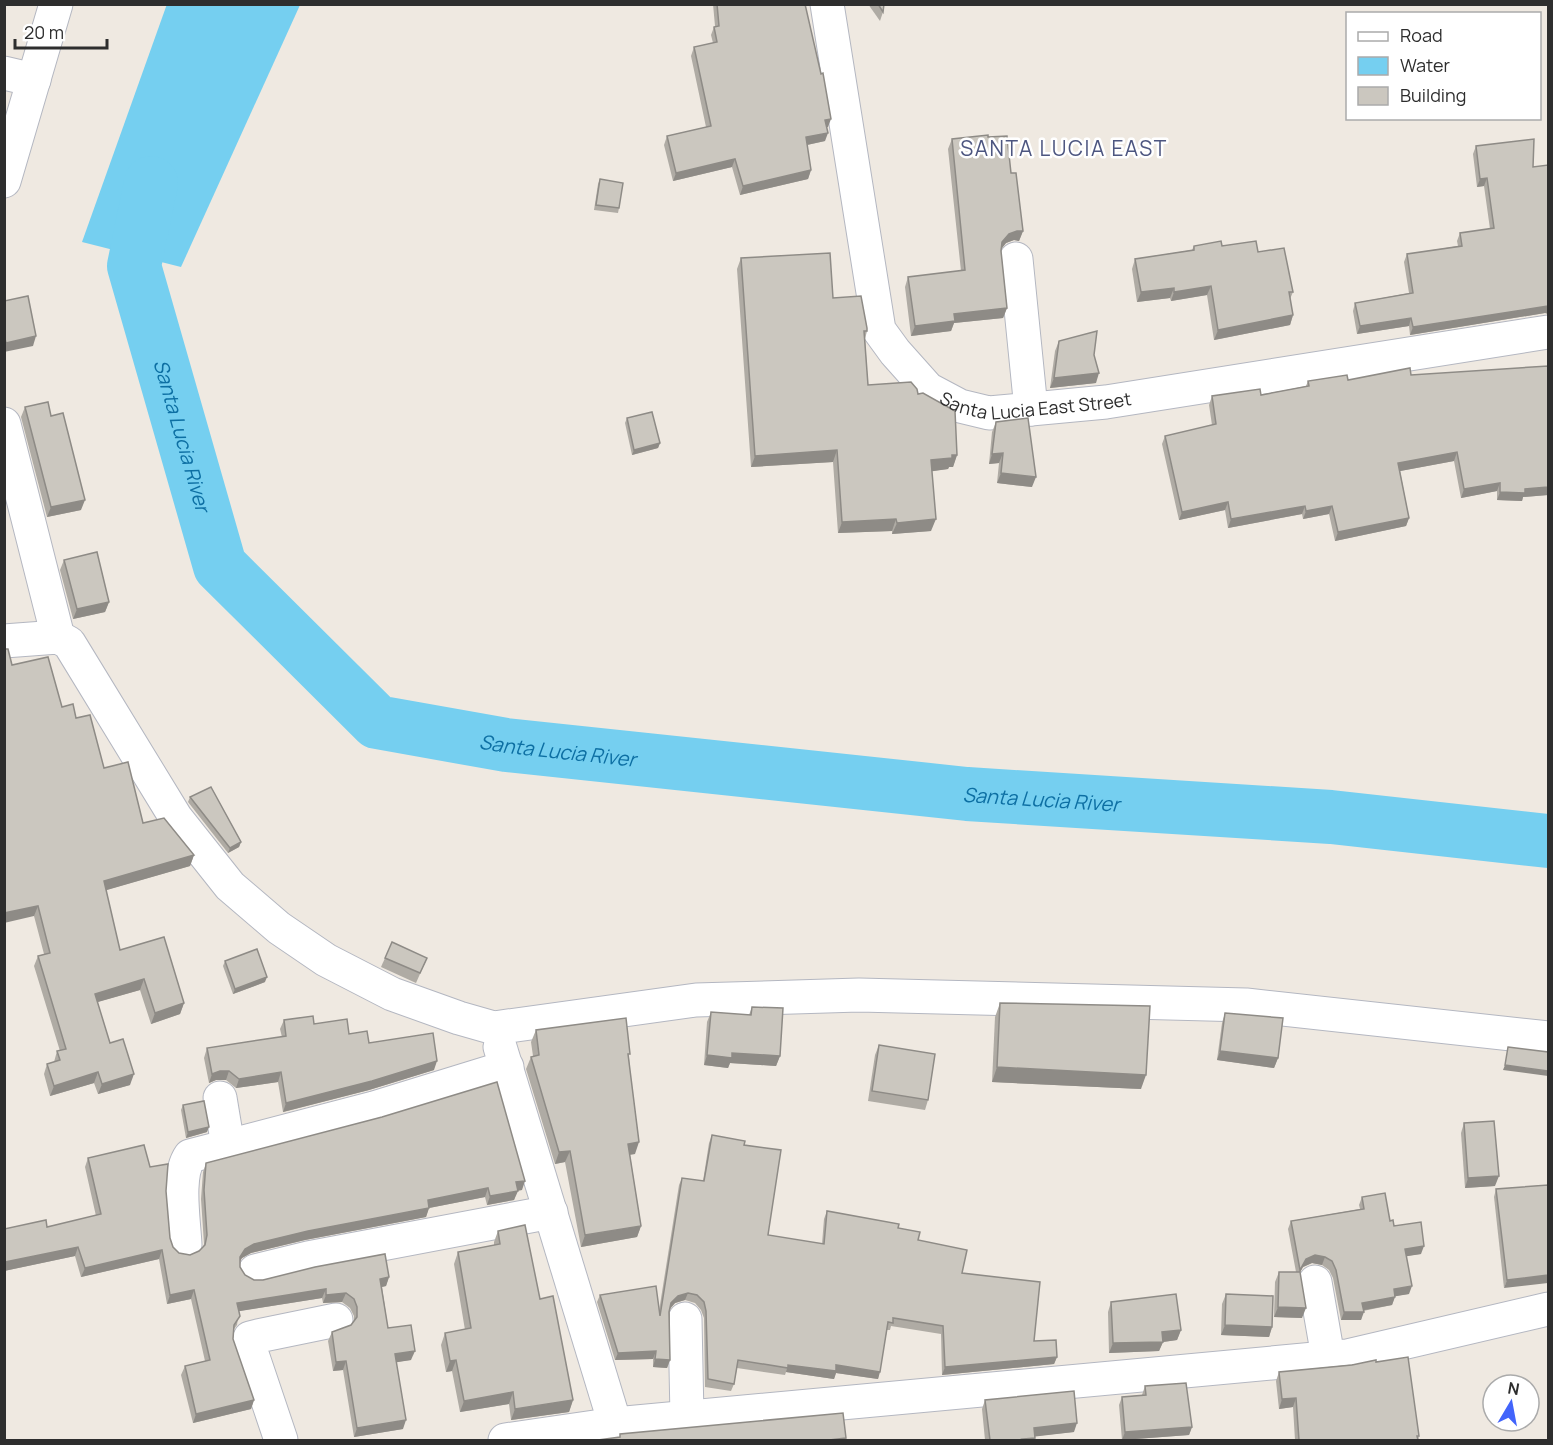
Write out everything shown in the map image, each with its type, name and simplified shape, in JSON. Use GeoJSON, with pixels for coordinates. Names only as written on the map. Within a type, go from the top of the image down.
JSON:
{"type":"FeatureCollection","features":[{"type":"Feature","properties":{"kind":"street"},"geometry":{"type":"LineString","coordinates":[[4,182],[19,77],[56,4]]}},
{"type":"Feature","properties":{"kind":"street","name":"Santa Lucia East Street"},"geometry":{"type":"LineString","coordinates":[[827,4],[879,330],[928,389],[960,406],[989,413],[1107,402],[1548,332]]}},
{"type":"Feature","properties":{"kind":"street"},"geometry":{"type":"LineString","coordinates":[[1016,259],[1031,409]]}},
{"type":"Feature","properties":{"kind":"street"},"geometry":{"type":"LineString","coordinates":[[4,424],[58,637]]}},
{"type":"Feature","properties":{"kind":"street"},"geometry":{"type":"LineString","coordinates":[[4,641],[58,637],[69,643],[176,818],[230,886],[279,928],[326,960],[392,994],[494,1028],[696,1000],[859,995],[1246,1005],[1548,1038]]}},
{"type":"Feature","properties":{"kind":"street"},"geometry":{"type":"LineString","coordinates":[[494,1028],[615,1424]]}},
{"type":"Feature","properties":{"kind":"street"},"geometry":{"type":"LineString","coordinates":[[185,1245],[184,1164],[190,1156],[374,1108],[507,1067]]}},
{"type":"Feature","properties":{"kind":"street"},"geometry":{"type":"LineString","coordinates":[[220,1098],[228,1146]]}},
{"type":"Feature","properties":{"kind":"street"},"geometry":{"type":"LineString","coordinates":[[255,1271],[308,1258],[551,1212]]}},
{"type":"Feature","properties":{"kind":"street"},"geometry":{"type":"LineString","coordinates":[[1315,1282],[1328,1357]]}},
{"type":"Feature","properties":{"kind":"street"},"geometry":{"type":"LineString","coordinates":[[505,1440],[615,1424],[1347,1356],[1548,1309]]}},
{"type":"Feature","properties":{"kind":"street"},"geometry":{"type":"LineString","coordinates":[[685,1319],[687,1417]]}},
{"type":"Feature","properties":{"kind":"street"},"geometry":{"type":"LineString","coordinates":[[281,1440],[248,1342],[250,1338],[258,1335],[336,1320]]}},
{"type":"Feature","properties":{"kind":"water"},"geometry":{"type":"Polygon","coordinates":[[[167,4],[300,5],[181,267],[82,242],[167,4]]]}},
{"type":"Feature","properties":{"kind":"building"},"geometry":{"type":"Polygon","coordinates":[[[717,4],[805,4],[821,74],[823,73],[831,119],[825,120],[828,133],[806,137],[811,170],[743,186],[735,159],[676,173],[667,136],[711,126],[694,47],[717,42],[714,27],[719,26],[717,4]]]}},
{"type":"Feature","properties":{"kind":"building"},"geometry":{"type":"Polygon","coordinates":[[[878,4],[884,4],[883,12],[878,4]]]}},
{"type":"Feature","properties":{"kind":"building"},"geometry":{"type":"Polygon","coordinates":[[[988,135],[988,137],[1007,136],[1011,173],[1016,173],[1023,231],[1009,234],[1002,242],[1007,308],[954,314],[955,321],[915,326],[908,277],[965,270],[952,139],[988,135]]]}},
{"type":"Feature","properties":{"kind":"building"},"geometry":{"type":"Polygon","coordinates":[[[1534,139],[1533,167],[1548,165],[1548,306],[1413,327],[1411,318],[1360,326],[1355,303],[1413,293],[1407,254],[1462,246],[1460,233],[1494,228],[1487,178],[1480,179],[1476,146],[1534,139]]]}},
{"type":"Feature","properties":{"kind":"building"},"geometry":{"type":"Polygon","coordinates":[[[600,179],[623,183],[619,208],[596,205],[600,179]]]}},
{"type":"Feature","properties":{"kind":"building"},"geometry":{"type":"Polygon","coordinates":[[[1221,241],[1222,246],[1256,241],[1258,252],[1284,248],[1293,292],[1289,292],[1293,315],[1218,330],[1211,286],[1174,292],[1174,288],[1141,292],[1135,259],[1194,250],[1194,246],[1221,241]]]}},
{"type":"Feature","properties":{"kind":"building"},"geometry":{"type":"Polygon","coordinates":[[[830,253],[833,298],[861,296],[867,328],[867,331],[864,331],[868,385],[911,382],[918,394],[923,393],[955,411],[957,455],[952,455],[952,458],[931,460],[936,519],[897,523],[896,519],[842,522],[837,450],[755,456],[741,258],[830,253]]]}},
{"type":"Feature","properties":{"kind":"building"},"geometry":{"type":"Polygon","coordinates":[[[28,296],[36,336],[6,343],[4,301],[28,296]]]}},
{"type":"Feature","properties":{"kind":"building"},"geometry":{"type":"Polygon","coordinates":[[[1097,331],[1094,355],[1099,373],[1054,378],[1059,341],[1097,331]]]}},
{"type":"Feature","properties":{"kind":"building"},"geometry":{"type":"Polygon","coordinates":[[[1548,366],[1548,487],[1525,489],[1525,493],[1500,492],[1500,483],[1464,489],[1457,452],[1398,463],[1409,518],[1338,532],[1332,506],[1306,511],[1305,506],[1231,519],[1228,502],[1182,512],[1165,436],[1216,424],[1212,396],[1260,389],[1261,395],[1309,386],[1308,381],[1347,375],[1348,380],[1410,368],[1411,375],[1548,366]]]}},
{"type":"Feature","properties":{"kind":"building"},"geometry":{"type":"Polygon","coordinates":[[[48,402],[51,416],[63,413],[85,500],[51,507],[25,407],[48,402]]]}},
{"type":"Feature","properties":{"kind":"building"},"geometry":{"type":"Polygon","coordinates":[[[652,412],[660,443],[634,450],[627,418],[652,412]]]}},
{"type":"Feature","properties":{"kind":"building"},"geometry":{"type":"Polygon","coordinates":[[[1028,418],[1036,477],[1001,473],[1003,453],[992,454],[996,422],[1028,418]]]}},
{"type":"Feature","properties":{"kind":"building"},"geometry":{"type":"Polygon","coordinates":[[[97,552],[109,602],[77,609],[64,560],[97,552]]]}},
{"type":"Feature","properties":{"kind":"building"},"geometry":{"type":"Polygon","coordinates":[[[4,649],[8,649],[12,665],[48,657],[62,707],[73,704],[76,718],[90,715],[104,768],[128,762],[143,823],[164,818],[194,855],[104,881],[120,950],[164,937],[184,1003],[155,1013],[144,979],[95,994],[110,1043],[123,1039],[134,1074],[102,1084],[98,1072],[54,1086],[47,1064],[60,1060],[57,1051],[66,1049],[38,956],[50,953],[38,906],[4,913],[4,649]]]}},
{"type":"Feature","properties":{"kind":"building"},"geometry":{"type":"Polygon","coordinates":[[[211,787],[241,842],[230,848],[190,797],[211,787]]]}},
{"type":"Feature","properties":{"kind":"building"},"geometry":{"type":"Polygon","coordinates":[[[392,942],[427,958],[420,973],[385,958],[392,942]]]}},
{"type":"Feature","properties":{"kind":"building"},"geometry":{"type":"Polygon","coordinates":[[[257,949],[267,977],[235,989],[225,961],[257,949]]]}},
{"type":"Feature","properties":{"kind":"building"},"geometry":{"type":"Polygon","coordinates":[[[1000,1003],[1150,1006],[1146,1075],[997,1067],[1000,1003]]]}},
{"type":"Feature","properties":{"kind":"building"},"geometry":{"type":"Polygon","coordinates":[[[752,1007],[783,1008],[780,1056],[732,1053],[732,1058],[707,1055],[711,1012],[751,1015],[752,1007]]]}},
{"type":"Feature","properties":{"kind":"building"},"geometry":{"type":"Polygon","coordinates":[[[1225,1013],[1283,1018],[1278,1058],[1220,1051],[1225,1013]]]}},
{"type":"Feature","properties":{"kind":"building"},"geometry":{"type":"Polygon","coordinates":[[[313,1016],[314,1024],[347,1019],[349,1034],[367,1031],[369,1043],[433,1033],[437,1061],[372,1081],[286,1103],[281,1072],[239,1079],[229,1071],[212,1074],[207,1048],[286,1036],[284,1020],[313,1016]]]}},
{"type":"Feature","properties":{"kind":"building"},"geometry":{"type":"Polygon","coordinates":[[[626,1018],[639,1142],[628,1144],[641,1226],[585,1235],[570,1151],[559,1152],[531,1057],[539,1055],[536,1030],[626,1018]]]}},
{"type":"Feature","properties":{"kind":"building"},"geometry":{"type":"Polygon","coordinates":[[[879,1045],[935,1054],[928,1100],[872,1091],[879,1045]]]}},
{"type":"Feature","properties":{"kind":"building"},"geometry":{"type":"Polygon","coordinates":[[[1508,1047],[1548,1052],[1548,1071],[1505,1065],[1508,1047]]]}},
{"type":"Feature","properties":{"kind":"building"},"geometry":{"type":"Polygon","coordinates":[[[497,1082],[525,1181],[516,1182],[518,1191],[490,1196],[488,1188],[428,1200],[429,1208],[308,1231],[254,1244],[245,1249],[240,1257],[240,1267],[245,1275],[254,1280],[263,1280],[315,1267],[385,1254],[389,1277],[380,1279],[388,1328],[411,1325],[415,1351],[395,1354],[406,1420],[357,1428],[346,1361],[336,1362],[332,1332],[351,1325],[357,1317],[354,1299],[346,1293],[326,1295],[326,1289],[237,1303],[240,1316],[234,1325],[233,1339],[254,1400],[196,1414],[185,1366],[210,1360],[194,1290],[170,1295],[162,1250],[85,1268],[78,1247],[5,1262],[4,1229],[46,1220],[47,1227],[101,1214],[88,1158],[144,1145],[150,1167],[168,1164],[166,1191],[170,1238],[173,1247],[179,1253],[190,1255],[205,1245],[207,1235],[204,1190],[206,1163],[382,1117],[497,1082]]]}},
{"type":"Feature","properties":{"kind":"building"},"geometry":{"type":"Polygon","coordinates":[[[204,1101],[209,1127],[188,1132],[183,1105],[204,1101]]]}},
{"type":"Feature","properties":{"kind":"building"},"geometry":{"type":"Polygon","coordinates":[[[1494,1121],[1499,1176],[1468,1178],[1464,1123],[1494,1121]]]}},
{"type":"Feature","properties":{"kind":"building"},"geometry":{"type":"Polygon","coordinates":[[[712,1135],[745,1141],[744,1145],[781,1150],[768,1235],[824,1244],[827,1211],[899,1224],[898,1228],[920,1232],[918,1240],[967,1250],[962,1273],[1040,1282],[1034,1341],[1056,1340],[1057,1357],[945,1367],[943,1326],[893,1318],[893,1323],[888,1322],[880,1372],[836,1365],[836,1371],[788,1365],[788,1368],[738,1360],[734,1384],[708,1379],[704,1302],[697,1295],[688,1293],[678,1296],[671,1303],[669,1312],[670,1360],[655,1359],[656,1351],[618,1353],[600,1295],[656,1286],[660,1316],[682,1178],[704,1181],[712,1135]]]}},
{"type":"Feature","properties":{"kind":"building"},"geometry":{"type":"Polygon","coordinates":[[[1548,1185],[1548,1275],[1507,1280],[1496,1189],[1548,1185]]]}},
{"type":"Feature","properties":{"kind":"building"},"geometry":{"type":"Polygon","coordinates":[[[1385,1193],[1390,1221],[1393,1220],[1394,1226],[1421,1222],[1424,1246],[1405,1249],[1412,1286],[1394,1289],[1395,1297],[1362,1303],[1364,1312],[1344,1312],[1336,1270],[1332,1261],[1315,1255],[1306,1259],[1300,1270],[1291,1221],[1364,1209],[1362,1197],[1385,1193]]]}},
{"type":"Feature","properties":{"kind":"building"},"geometry":{"type":"Polygon","coordinates":[[[525,1225],[540,1299],[553,1296],[573,1400],[515,1409],[513,1392],[464,1401],[456,1360],[450,1361],[445,1333],[471,1328],[458,1252],[500,1244],[498,1231],[525,1225]]]}},
{"type":"Feature","properties":{"kind":"building"},"geometry":{"type":"Polygon","coordinates":[[[1279,1272],[1300,1272],[1306,1308],[1278,1307],[1279,1272]]]}},
{"type":"Feature","properties":{"kind":"building"},"geometry":{"type":"Polygon","coordinates":[[[1176,1294],[1181,1330],[1162,1332],[1163,1342],[1113,1343],[1111,1302],[1176,1294]]]}},
{"type":"Feature","properties":{"kind":"building"},"geometry":{"type":"Polygon","coordinates":[[[1226,1294],[1273,1296],[1272,1327],[1225,1325],[1226,1294]]]}},
{"type":"Feature","properties":{"kind":"building"},"geometry":{"type":"Polygon","coordinates":[[[1408,1357],[1418,1440],[1299,1440],[1296,1398],[1282,1399],[1279,1372],[1408,1357]]]}},
{"type":"Feature","properties":{"kind":"building"},"geometry":{"type":"Polygon","coordinates":[[[1186,1383],[1192,1427],[1125,1432],[1122,1397],[1146,1395],[1145,1386],[1186,1383]]]}},
{"type":"Feature","properties":{"kind":"building"},"geometry":{"type":"Polygon","coordinates":[[[1074,1391],[1077,1423],[1034,1428],[1035,1438],[990,1440],[985,1400],[1074,1391]]]}},
{"type":"Feature","properties":{"kind":"building"},"geometry":{"type":"Polygon","coordinates":[[[843,1413],[846,1438],[829,1440],[598,1440],[620,1437],[620,1434],[843,1413]]]}},
{"type":"Feature","properties":{"kind":"waterway","name":"Santa Lucia River"},"geometry":{"type":"LineString","coordinates":[[151,183],[134,266],[220,566],[377,722],[506,745],[967,794],[1331,817],[1548,841]]}},
{"type":"Feature","properties":{"kind":"district","name":"SANTA LUCIA EAST"},"geometry":{"type":"Point","coordinates":[1064,148]}}]}
